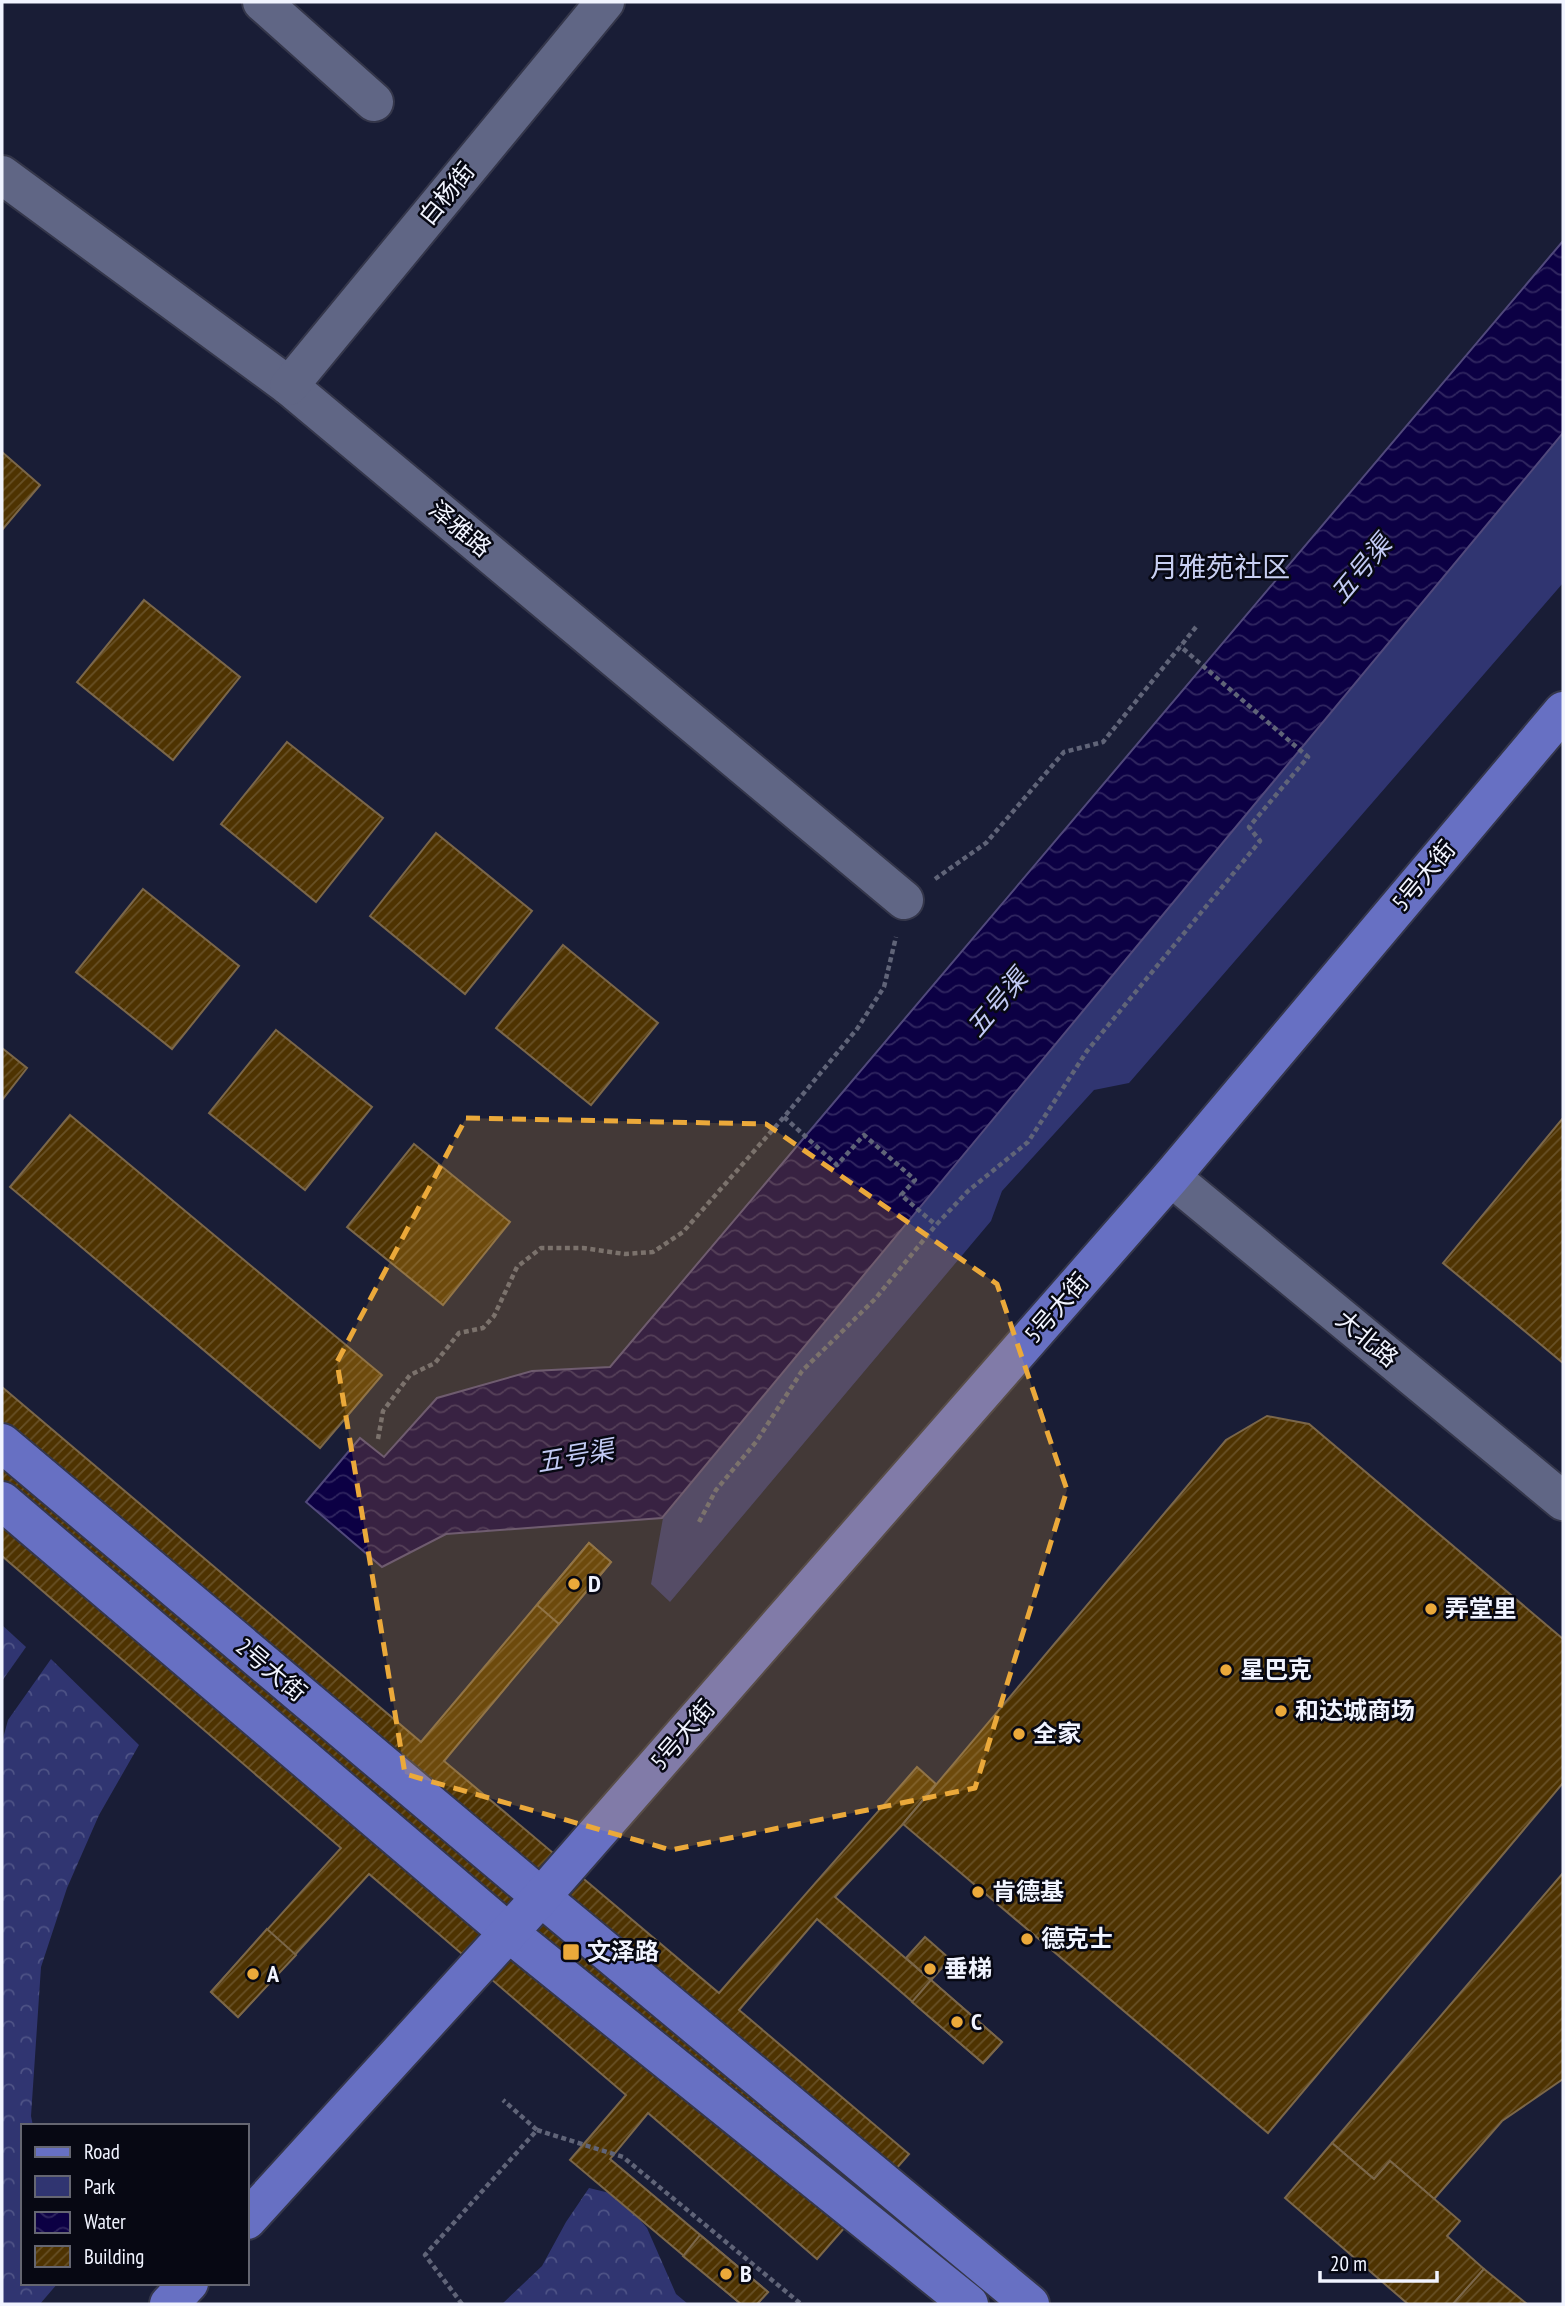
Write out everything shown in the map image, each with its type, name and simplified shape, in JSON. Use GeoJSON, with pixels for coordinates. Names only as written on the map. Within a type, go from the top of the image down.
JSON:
{"type":"FeatureCollection","features":[{"type":"Feature","properties":{"kind":"main road","name":"5号大街"},"geometry":{"type":"LineString","coordinates":[[541,1897],[1171,1177],[1563,711]]}},
{"type":"Feature","properties":{"kind":"main road","name":"2号大街"},"geometry":{"type":"LineString","coordinates":[[2,1443],[1030,2304]]}},
{"type":"Feature","properties":{"kind":"main road"},"geometry":{"type":"LineString","coordinates":[[2,1501],[509,1933],[968,2304]]}},
{"type":"Feature","properties":{"kind":"main road"},"geometry":{"type":"LineString","coordinates":[[248,2219],[541,1897]]}},
{"type":"Feature","properties":{"kind":"main road"},"geometry":{"type":"LineString","coordinates":[[169,2304],[187,2285]]}},
{"type":"Feature","properties":{"kind":"street"},"geometry":{"type":"LineString","coordinates":[[262,2],[374,102]]}},
{"type":"Feature","properties":{"kind":"street","name":"白杨街"},"geometry":{"type":"LineString","coordinates":[[289,386],[606,2]]}},
{"type":"Feature","properties":{"kind":"street","name":"泽雅路"},"geometry":{"type":"LineString","coordinates":[[2,175],[289,386],[904,900]]}},
{"type":"Feature","properties":{"kind":"street","name":"大北路"},"geometry":{"type":"LineString","coordinates":[[1171,1177],[1563,1501]]}},
{"type":"Feature","properties":{"kind":"path"},"geometry":{"type":"LineString","coordinates":[[378,1439],[383,1411],[410,1375],[435,1363],[459,1333],[483,1328],[494,1316],[517,1267],[541,1248],[583,1248],[625,1254],[653,1252],[683,1231],[784,1117],[857,1029],[884,987],[904,900],[986,843],[1064,752],[1103,742],[1196,627]]}},
{"type":"Feature","properties":{"kind":"path"},"geometry":{"type":"LineString","coordinates":[[699,1522],[716,1490],[756,1442],[802,1371],[875,1299],[968,1191],[1028,1142],[1087,1051],[1260,841],[1249,827],[1308,757],[1180,646]]}},
{"type":"Feature","properties":{"kind":"path"},"geometry":{"type":"LineString","coordinates":[[784,1117],[837,1165],[864,1135],[915,1180],[901,1195],[936,1225]]}},
{"type":"Feature","properties":{"kind":"path"},"geometry":{"type":"LineString","coordinates":[[503,2100],[537,2130],[623,2157],[801,2304]]}},
{"type":"Feature","properties":{"kind":"path"},"geometry":{"type":"LineString","coordinates":[[462,2304],[425,2255],[537,2130]]}},
{"type":"Feature","properties":{"kind":"highlighted area"},"geometry":{"type":"Polygon","coordinates":[[[466,1118],[766,1124],[997,1284],[1067,1490],[975,1788],[671,1850],[405,1774],[337,1362],[466,1118]]]}},
{"type":"Feature","properties":{"kind":"green space"},"geometry":{"type":"Polygon","coordinates":[[[1563,433],[1563,583],[1129,1083],[1094,1090],[1002,1191],[991,1221],[670,1602],[651,1584],[663,1518],[1563,433]]]}},
{"type":"Feature","properties":{"kind":"green space"},"geometry":{"type":"Polygon","coordinates":[[[2,1625],[26,1647],[2,1681],[2,1625]]]}},
{"type":"Feature","properties":{"kind":"green space"},"geometry":{"type":"Polygon","coordinates":[[[51,1659],[139,1745],[99,1815],[67,1888],[41,1967],[33,2124],[21,2124],[21,2285],[56,2285],[40,2304],[2,2304],[2,1742],[8,1720],[51,1659]]]}},
{"type":"Feature","properties":{"kind":"green space"},"geometry":{"type":"Polygon","coordinates":[[[589,2188],[618,2195],[647,2228],[676,2294],[688,2304],[502,2304],[542,2266],[566,2222],[589,2188]]]}},
{"type":"Feature","properties":{"kind":"water","name":"五号渠"},"geometry":{"type":"Polygon","coordinates":[[[1563,241],[1563,433],[662,1518],[446,1534],[382,1567],[306,1502],[360,1438],[384,1457],[437,1398],[532,1371],[610,1367],[1563,241]]]}},
{"type":"Feature","properties":{"kind":"building"},"geometry":{"type":"Polygon","coordinates":[[[2,452],[40,485],[2,530],[2,452]]]}},
{"type":"Feature","properties":{"kind":"building"},"geometry":{"type":"Polygon","coordinates":[[[144,600],[240,677],[173,760],[77,682],[144,600]]]}},
{"type":"Feature","properties":{"kind":"building"},"geometry":{"type":"Polygon","coordinates":[[[287,742],[383,818],[316,902],[221,824],[287,742]]]}},
{"type":"Feature","properties":{"kind":"building"},"geometry":{"type":"Polygon","coordinates":[[[436,833],[532,911],[465,994],[370,916],[436,833]]]}},
{"type":"Feature","properties":{"kind":"building"},"geometry":{"type":"Polygon","coordinates":[[[143,889],[239,966],[172,1049],[76,972],[143,889]]]}},
{"type":"Feature","properties":{"kind":"building"},"geometry":{"type":"Polygon","coordinates":[[[563,945],[658,1023],[591,1105],[496,1028],[563,945]]]}},
{"type":"Feature","properties":{"kind":"building"},"geometry":{"type":"Polygon","coordinates":[[[276,1030],[372,1107],[305,1190],[209,1113],[276,1030]]]}},
{"type":"Feature","properties":{"kind":"building"},"geometry":{"type":"Polygon","coordinates":[[[2,1048],[27,1068],[2,1100],[2,1048]]]}},
{"type":"Feature","properties":{"kind":"building"},"geometry":{"type":"Polygon","coordinates":[[[70,1115],[382,1375],[320,1448],[10,1187],[70,1115]]]}},
{"type":"Feature","properties":{"kind":"building"},"geometry":{"type":"Polygon","coordinates":[[[1563,1118],[1563,1363],[1443,1263],[1563,1118]]]}},
{"type":"Feature","properties":{"kind":"building"},"geometry":{"type":"Polygon","coordinates":[[[414,1144],[510,1222],[443,1305],[347,1227],[414,1144]]]}},
{"type":"Feature","properties":{"kind":"building","name":"文泽路"},"geometry":{"type":"Polygon","coordinates":[[[2,1387],[421,1742],[589,1543],[611,1562],[444,1761],[719,1993],[917,1767],[936,1784],[835,1897],[1002,2042],[983,2063],[817,1919],[739,2010],[909,2154],[817,2259],[648,2113],[610,2159],[768,2292],[757,2304],[741,2304],[570,2160],[626,2095],[369,1874],[238,2017],[211,1992],[341,1848],[2,1556],[2,1387]]]}},
{"type":"Feature","properties":{"kind":"building","name":"和达城商场"},"geometry":{"type":"Polygon","coordinates":[[[1267,1416],[1309,1424],[1563,1639],[1563,1783],[1268,2133],[903,1824],[1226,1440],[1267,1416]]]}},
{"type":"Feature","properties":{"kind":"building","name":"D"},"geometry":{"type":"Polygon","coordinates":[[[589,1543],[611,1562],[559,1624],[537,1605],[589,1543]]]}},
{"type":"Feature","properties":{"kind":"building"},"geometry":{"type":"Polygon","coordinates":[[[1563,1873],[1563,2079],[1502,2121],[1434,2199],[1390,2161],[1374,2179],[1332,2143],[1563,1873]]]}},
{"type":"Feature","properties":{"kind":"building","name":"A"},"geometry":{"type":"Polygon","coordinates":[[[267,1929],[296,1955],[238,2017],[211,1992],[267,1929]]]}},
{"type":"Feature","properties":{"kind":"building","name":"垂梯"},"geometry":{"type":"Polygon","coordinates":[[[925,1937],[950,1959],[931,1980],[906,1958],[925,1937]]]}},
{"type":"Feature","properties":{"kind":"building","name":"C"},"geometry":{"type":"Polygon","coordinates":[[[931,1980],[1002,2042],[983,2063],[912,2002],[931,1980]]]}},
{"type":"Feature","properties":{"kind":"building"},"geometry":{"type":"Polygon","coordinates":[[[1332,2143],[1374,2179],[1390,2161],[1460,2221],[1447,2236],[1484,2269],[1453,2304],[1408,2304],[1285,2198],[1332,2143]]]}},
{"type":"Feature","properties":{"kind":"building","name":"B"},"geometry":{"type":"Polygon","coordinates":[[[700,2235],[768,2292],[757,2304],[741,2304],[683,2256],[700,2235]]]}},
{"type":"Feature","properties":{"kind":"building"},"geometry":{"type":"Polygon","coordinates":[[[1484,2269],[1527,2304],[1453,2304],[1484,2269]]]}},
{"type":"Feature","properties":{"kind":"place","name":"D"},"geometry":{"type":"Point","coordinates":[574,1584]}},
{"type":"Feature","properties":{"kind":"place","name":"弄堂里"},"geometry":{"type":"Point","coordinates":[1431,1609]}},
{"type":"Feature","properties":{"kind":"place","name":"星巴克"},"geometry":{"type":"Point","coordinates":[1226,1670]}},
{"type":"Feature","properties":{"kind":"place","name":"和达城商场"},"geometry":{"type":"Point","coordinates":[1281,1711]}},
{"type":"Feature","properties":{"kind":"place","name":"全家"},"geometry":{"type":"Point","coordinates":[1019,1734]}},
{"type":"Feature","properties":{"kind":"place","name":"肯德基"},"geometry":{"type":"Point","coordinates":[978,1892]}},
{"type":"Feature","properties":{"kind":"place","name":"德克士"},"geometry":{"type":"Point","coordinates":[1027,1939]}},
{"type":"Feature","properties":{"kind":"place","name":"文泽路"},"geometry":{"type":"Point","coordinates":[571,1952]}},
{"type":"Feature","properties":{"kind":"place","name":"垂梯"},"geometry":{"type":"Point","coordinates":[930,1969]}},
{"type":"Feature","properties":{"kind":"place","name":"A"},"geometry":{"type":"Point","coordinates":[253,1974]}},
{"type":"Feature","properties":{"kind":"place","name":"C"},"geometry":{"type":"Point","coordinates":[957,2022]}},
{"type":"Feature","properties":{"kind":"place","name":"B"},"geometry":{"type":"Point","coordinates":[726,2274]}},
{"type":"Feature","properties":{"kind":"district","name":"月雅苑社区"},"geometry":{"type":"Point","coordinates":[1220,567]}}]}
